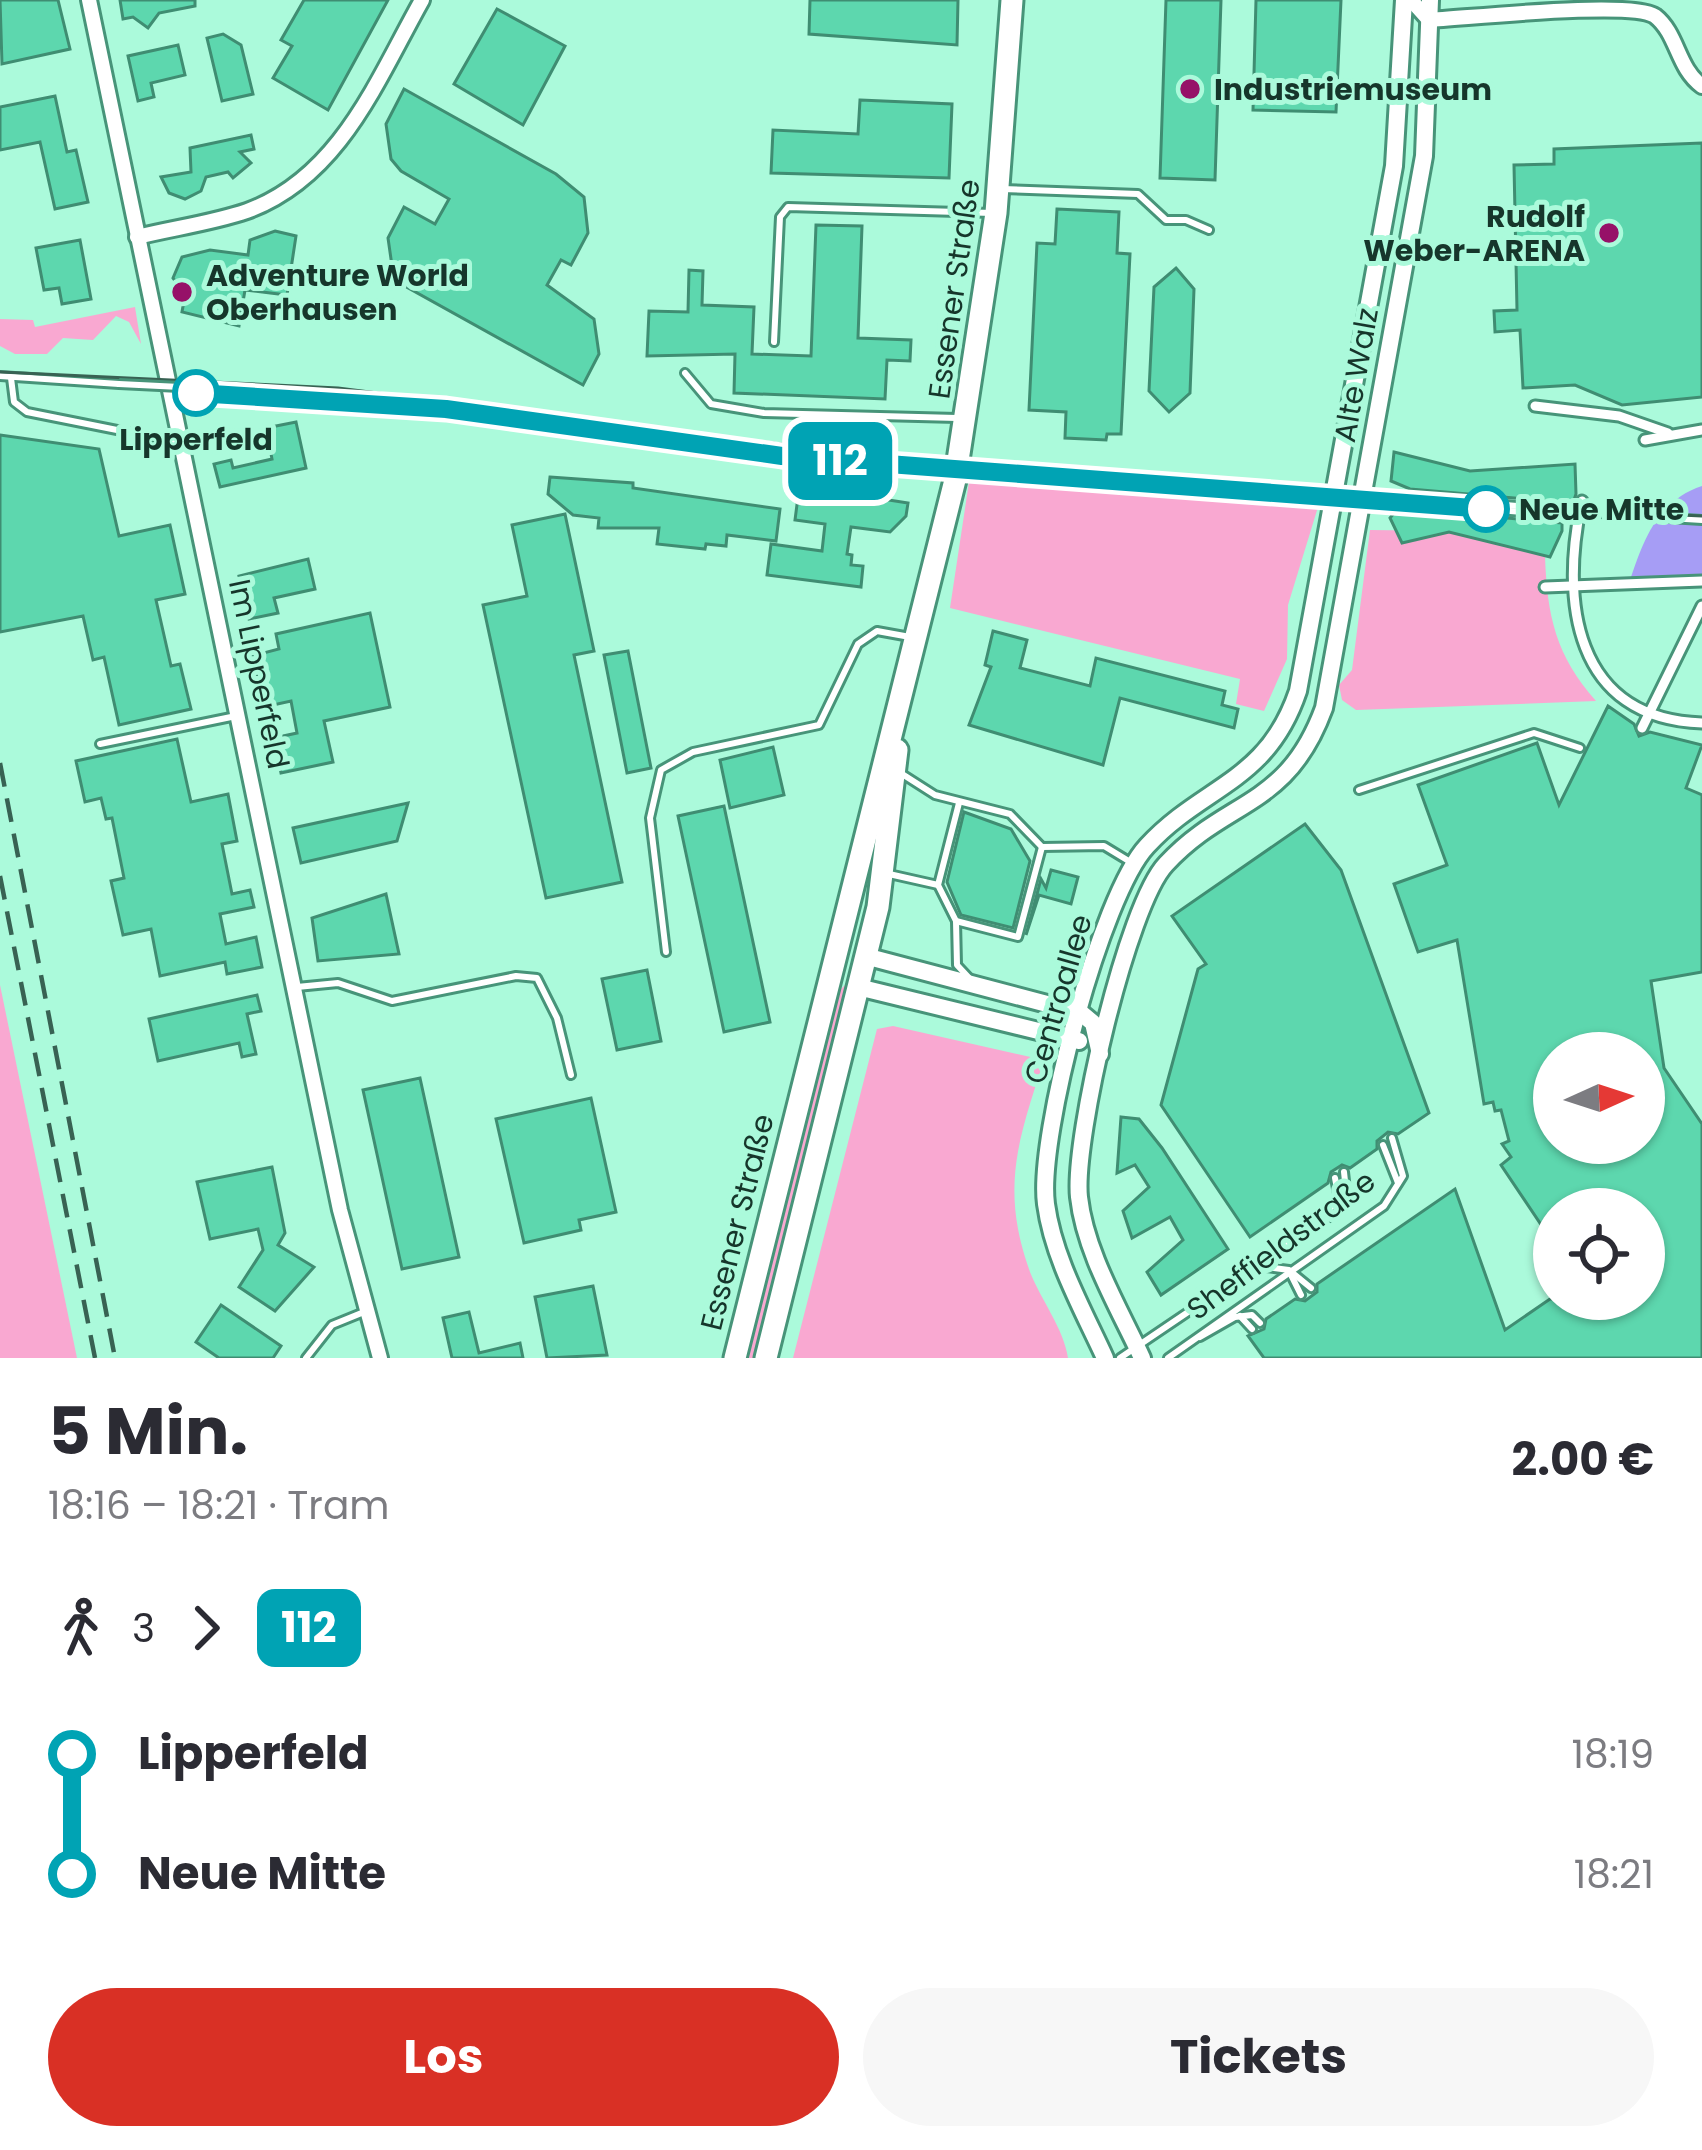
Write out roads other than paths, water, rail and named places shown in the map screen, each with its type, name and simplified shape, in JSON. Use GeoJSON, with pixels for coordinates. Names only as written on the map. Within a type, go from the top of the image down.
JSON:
{"type":"FeatureCollection","features":[{"type":"Feature","properties":{"kind":"main road","name":"Essener Straße"},"geometry":{"type":"LineString","coordinates":[[736,1358],[870,804],[899,722],[966,418],[996,213],[1012,0]]}},
{"type":"Feature","properties":{"kind":"main road","name":"Essener Straße"},"geometry":{"type":"LineString","coordinates":[[766,1358],[885,874],[899,722]]}},
{"type":"Feature","properties":{"kind":"main road"},"geometry":{"type":"LineString","coordinates":[[835,960],[865,956]]}},
{"type":"Feature","properties":{"kind":"main road"},"geometry":{"type":"LineString","coordinates":[[835,960],[857,987]]}},
{"type":"Feature","properties":{"kind":"street","name":"Im Lipperfeld"},"geometry":{"type":"LineString","coordinates":[[89,0],[364,1312],[380,1358]]}},
{"type":"Feature","properties":{"kind":"street"},"geometry":{"type":"LineString","coordinates":[[137,237],[248,211],[310,175],[346,134],[422,0]]}},
{"type":"Feature","properties":{"kind":"street","name":"Alte Walz"},"geometry":{"type":"LineString","coordinates":[[1408,0],[1429,20]]}},
{"type":"Feature","properties":{"kind":"street","name":"Alte Walz"},"geometry":{"type":"LineString","coordinates":[[1288,716],[1306,664],[1394,166],[1408,0]]}},
{"type":"Feature","properties":{"kind":"street","name":"Alte Walz"},"geometry":{"type":"LineString","coordinates":[[1317,728],[1422,172],[1430,0]]}},
{"type":"Feature","properties":{"kind":"street"},"geometry":{"type":"LineString","coordinates":[[1429,20],[1585,8],[1647,11],[1666,27],[1681,63],[1702,86]]}},
{"type":"Feature","properties":{"kind":"street"},"geometry":{"type":"LineString","coordinates":[[1535,406],[1619,416],[1668,433]]}},
{"type":"Feature","properties":{"kind":"street"},"geometry":{"type":"LineString","coordinates":[[1646,440],[1702,430]]}},
{"type":"Feature","properties":{"kind":"street"},"geometry":{"type":"LineString","coordinates":[[1582,501],[1570,586],[1576,632],[1590,659],[1607,683],[1651,711],[1702,723]]}},
{"type":"Feature","properties":{"kind":"street"},"geometry":{"type":"LineString","coordinates":[[1546,587],[1702,581]]}},
{"type":"Feature","properties":{"kind":"street"},"geometry":{"type":"LineString","coordinates":[[1642,728],[1702,606]]}},
{"type":"Feature","properties":{"kind":"street","name":"Centroallee"},"geometry":{"type":"LineString","coordinates":[[1105,1358],[1062,1261],[1046,1206],[1047,1137],[1073,1041],[1118,891],[1132,863],[1160,833],[1246,773],[1288,716]]}},
{"type":"Feature","properties":{"kind":"street","name":"Centroallee"},"geometry":{"type":"LineString","coordinates":[[1140,1353],[1089,1236],[1079,1198],[1080,1152],[1103,1029],[1138,909],[1161,869],[1190,843],[1271,791],[1317,728]]}},
{"type":"Feature","properties":{"kind":"street"},"geometry":{"type":"LineString","coordinates":[[865,956],[1081,1013],[1103,1029]]}},
{"type":"Feature","properties":{"kind":"street"},"geometry":{"type":"LineString","coordinates":[[857,987],[1073,1041],[1103,1029]]}},
{"type":"Feature","properties":{"kind":"lane"},"geometry":{"type":"LineString","coordinates":[[1501,17],[1515,0]]}},
{"type":"Feature","properties":{"kind":"lane"},"geometry":{"type":"LineString","coordinates":[[998,188],[1138,194],[1166,220],[1186,220],[1208,230]]}},
{"type":"Feature","properties":{"kind":"lane"},"geometry":{"type":"LineString","coordinates":[[774,342],[780,217],[788,207],[996,213]]}},
{"type":"Feature","properties":{"kind":"lane"},"geometry":{"type":"LineString","coordinates":[[685,374],[711,404],[746,410],[966,418]]}},
{"type":"Feature","properties":{"kind":"lane"},"geometry":{"type":"LineString","coordinates":[[0,376],[263,391],[536,416],[752,448],[1702,520]]}},
{"type":"Feature","properties":{"kind":"lane"},"geometry":{"type":"LineString","coordinates":[[11,378],[14,401],[27,412],[181,441]]}},
{"type":"Feature","properties":{"kind":"lane"},"geometry":{"type":"LineString","coordinates":[[666,952],[650,818],[661,770],[694,752],[819,725],[858,644],[867,635],[884,631],[919,639]]}},
{"type":"Feature","properties":{"kind":"lane"},"geometry":{"type":"LineString","coordinates":[[100,744],[240,716]]}},
{"type":"Feature","properties":{"kind":"lane"},"geometry":{"type":"LineString","coordinates":[[1288,716],[1317,728]]}},
{"type":"Feature","properties":{"kind":"lane"},"geometry":{"type":"LineString","coordinates":[[1359,790],[1534,733],[1580,748]]}},
{"type":"Feature","properties":{"kind":"lane"},"geometry":{"type":"LineString","coordinates":[[896,771],[913,776],[935,796],[1010,814],[1042,848],[1103,846],[1132,863]]}},
{"type":"Feature","properties":{"kind":"lane"},"geometry":{"type":"LineString","coordinates":[[959,801],[938,885],[956,921],[956,965],[978,986]]}},
{"type":"Feature","properties":{"kind":"lane"},"geometry":{"type":"LineString","coordinates":[[956,921],[1018,937],[1042,848]]}},
{"type":"Feature","properties":{"kind":"lane"},"geometry":{"type":"LineString","coordinates":[[885,874],[938,885]]}},
{"type":"Feature","properties":{"kind":"lane"},"geometry":{"type":"LineString","coordinates":[[297,987],[338,983],[392,1001],[516,976],[537,978],[557,1018],[571,1075]]}},
{"type":"Feature","properties":{"kind":"lane","name":"Sheffieldstraße"},"geometry":{"type":"LineString","coordinates":[[1168,1358],[1384,1206],[1404,1166],[1392,1138]]}},
{"type":"Feature","properties":{"kind":"lane","name":"Sheffieldstraße"},"geometry":{"type":"LineString","coordinates":[[1383,1145],[1398,1186]]}},
{"type":"Feature","properties":{"kind":"lane","name":"Sheffieldstraße"},"geometry":{"type":"LineString","coordinates":[[1120,1358],[1140,1353],[1348,1199],[1344,1172]]}},
{"type":"Feature","properties":{"kind":"lane","name":"Sheffieldstraße"},"geometry":{"type":"LineString","coordinates":[[1326,1216],[1338,1194],[1336,1178]]}},
{"type":"Feature","properties":{"kind":"lane"},"geometry":{"type":"LineString","coordinates":[[1258,1266],[1289,1270],[1311,1288]]}},
{"type":"Feature","properties":{"kind":"lane"},"geometry":{"type":"LineString","coordinates":[[1289,1270],[1301,1295]]}},
{"type":"Feature","properties":{"kind":"lane"},"geometry":{"type":"LineString","coordinates":[[306,1358],[332,1325],[364,1312]]}},
{"type":"Feature","properties":{"kind":"lane"},"geometry":{"type":"LineString","coordinates":[[1240,1316],[1252,1329]]}},
{"type":"Feature","properties":{"kind":"lane","name":"Sheffieldstraße"},"geometry":{"type":"LineString","coordinates":[[1192,1341],[1240,1316],[1260,1323]]}},
{"type":"Feature","properties":{"kind":"tram line"},"geometry":{"type":"LineString","coordinates":[[0,372],[338,388],[811,448],[1416,496]]}},
{"type":"Feature","properties":{"kind":"tram line","name":"112"},"geometry":{"type":"LineString","coordinates":[[196,393],[446,409],[782,456],[1486,509]]}},
{"type":"Feature","properties":{"kind":"tram line"},"geometry":{"type":"LineString","coordinates":[[1552,509],[1702,516]]}},
{"type":"Feature","properties":{"kind":"railway"},"geometry":{"type":"LineString","coordinates":[[0,763],[115,1358]]}},
{"type":"Feature","properties":{"kind":"railway"},"geometry":{"type":"LineString","coordinates":[[0,876],[95,1358]]}},
{"type":"Feature","properties":{"kind":"place","name":"Industriemuseum"},"geometry":{"type":"Point","coordinates":[1190,89]}},
{"type":"Feature","properties":{"kind":"place","name":"Rudolf Weber-ARENA"},"geometry":{"type":"Point","coordinates":[1609,233]}},
{"type":"Feature","properties":{"kind":"place","name":"Adventure World Oberhausen"},"geometry":{"type":"Point","coordinates":[182,292]}},
{"type":"Feature","properties":{"kind":"place","name":"Lipperfeld"},"geometry":{"type":"Point","coordinates":[196,393]}},
{"type":"Feature","properties":{"kind":"place","name":"Neue Mitte"},"geometry":{"type":"Point","coordinates":[1486,509]}}]}
